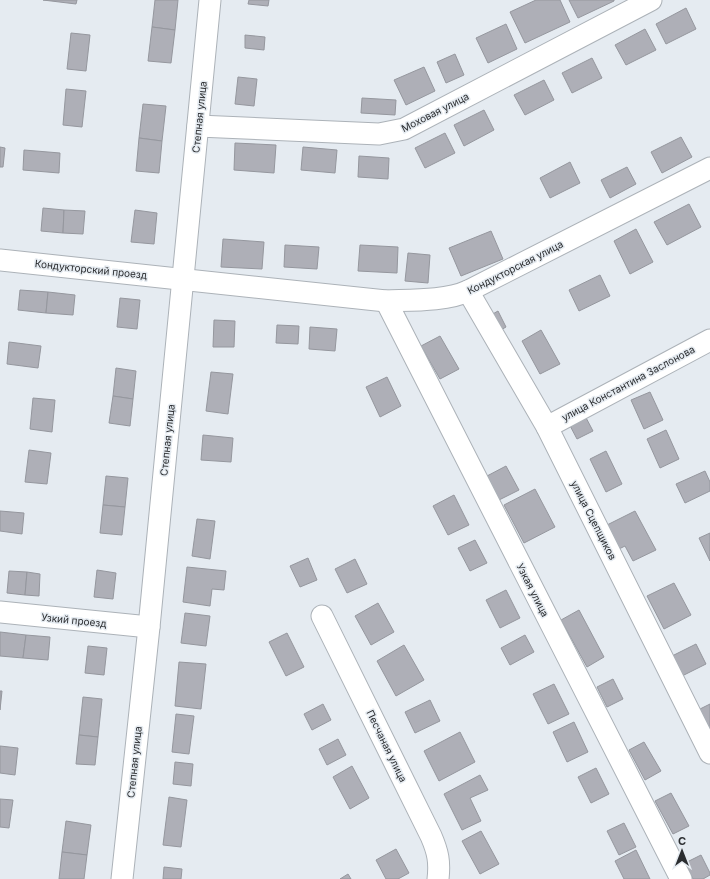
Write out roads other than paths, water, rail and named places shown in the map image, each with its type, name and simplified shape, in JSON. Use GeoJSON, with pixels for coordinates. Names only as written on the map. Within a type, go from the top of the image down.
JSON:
{"type":"FeatureCollection","features":[{"type":"Feature","properties":{"kind":"street","name":"Степная улица"},"geometry":{"type":"LineString","coordinates":[[122,879],[210,0]]}},
{"type":"Feature","properties":{"kind":"street","name":"Моховая улица"},"geometry":{"type":"LineString","coordinates":[[198,126],[379,134],[398,131],[651,0]]}},
{"type":"Feature","properties":{"kind":"street","name":"Кондукторская улица"},"geometry":{"type":"LineString","coordinates":[[183,279],[386,301],[462,294],[710,168]]}},
{"type":"Feature","properties":{"kind":"street","name":"Кондукторский проезд"},"geometry":{"type":"LineString","coordinates":[[0,260],[183,279]]}},
{"type":"Feature","properties":{"kind":"street","name":"улица Сцепщиков"},"geometry":{"type":"LineString","coordinates":[[468,291],[547,427],[710,753]]}},
{"type":"Feature","properties":{"kind":"street","name":"Узкая улица"},"geometry":{"type":"LineString","coordinates":[[386,301],[681,879]]}},
{"type":"Feature","properties":{"kind":"street","name":"улица Константина Заслонова"},"geometry":{"type":"LineString","coordinates":[[547,427],[710,340]]}},
{"type":"Feature","properties":{"kind":"street","name":"Узкий проезд"},"geometry":{"type":"LineString","coordinates":[[0,612],[148,627]]}},
{"type":"Feature","properties":{"kind":"street","name":"Песчаная улица"},"geometry":{"type":"LineString","coordinates":[[322,616],[431,836],[438,853],[438,879]]}}]}
